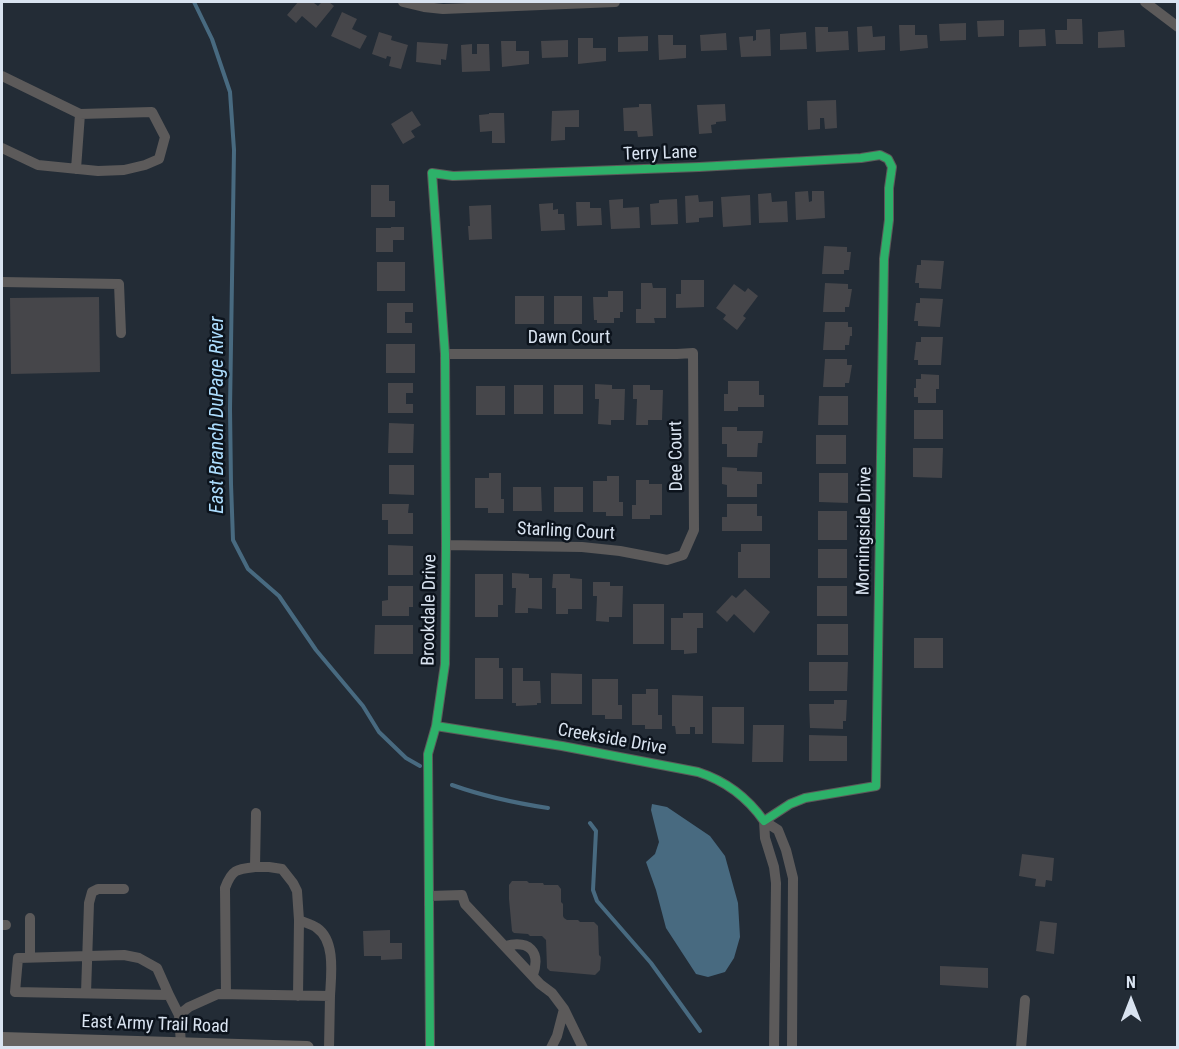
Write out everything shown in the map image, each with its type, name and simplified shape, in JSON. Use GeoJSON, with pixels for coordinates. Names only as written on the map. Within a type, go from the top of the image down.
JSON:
{"type":"FeatureCollection","features":[{"type":"Feature","properties":{"kind":"main road","name":"East Army Trail Road"},"geometry":{"type":"LineString","coordinates":[[2,1039],[307,1047]]}},
{"type":"Feature","properties":{"kind":"street"},"geometry":{"type":"LineString","coordinates":[[403,2],[443,9],[534,3],[615,2]]}},
{"type":"Feature","properties":{"kind":"street"},"geometry":{"type":"LineString","coordinates":[[1145,2],[1178,27]]}},
{"type":"Feature","properties":{"kind":"street"},"geometry":{"type":"LineString","coordinates":[[2,76],[80,114],[152,112],[165,137],[159,159],[124,171],[98,171],[38,165],[2,148]]}},
{"type":"Feature","properties":{"kind":"street"},"geometry":{"type":"LineString","coordinates":[[76,169],[80,114]]}},
{"type":"Feature","properties":{"kind":"street","name":"Terry Lane"},"geometry":{"type":"LineString","coordinates":[[432,173],[453,176],[699,167],[880,155],[888,159]]}},
{"type":"Feature","properties":{"kind":"street","name":"Morningside Drive"},"geometry":{"type":"LineString","coordinates":[[764,821],[790,804],[805,798],[876,786],[884,259],[892,167],[888,159]]}},
{"type":"Feature","properties":{"kind":"street","name":"Brookdale Drive"},"geometry":{"type":"LineString","coordinates":[[430,1047],[428,754],[436,726],[445,664],[446,545],[446,354],[432,173]]}},
{"type":"Feature","properties":{"kind":"street"},"geometry":{"type":"LineString","coordinates":[[2,282],[119,284],[121,333]]}},
{"type":"Feature","properties":{"kind":"street","name":"Dawn Court"},"geometry":{"type":"LineString","coordinates":[[446,354],[693,353]]}},
{"type":"Feature","properties":{"kind":"street","name":"Dee Court"},"geometry":{"type":"LineString","coordinates":[[683,555],[694,530],[693,353]]}},
{"type":"Feature","properties":{"kind":"street","name":"Starling Court"},"geometry":{"type":"LineString","coordinates":[[446,545],[582,547],[620,551],[667,561],[683,555]]}},
{"type":"Feature","properties":{"kind":"street","name":"Creekside Drive"},"geometry":{"type":"LineString","coordinates":[[436,726],[562,746],[698,772],[713,777],[734,789],[753,806],[764,821],[778,830],[793,878],[792,1047]]}},
{"type":"Feature","properties":{"kind":"street"},"geometry":{"type":"LineString","coordinates":[[255,867],[256,813]]}},
{"type":"Feature","properties":{"kind":"street"},"geometry":{"type":"LineString","coordinates":[[764,821],[765,838],[774,867],[776,883],[774,1047]]}},
{"type":"Feature","properties":{"kind":"street"},"geometry":{"type":"LineString","coordinates":[[226,994],[225,888],[229,876],[238,869],[269,867],[282,869],[297,891],[298,996]]}},
{"type":"Feature","properties":{"kind":"street"},"geometry":{"type":"LineString","coordinates":[[86,993],[89,903],[92,892],[98,889],[124,889]]}},
{"type":"Feature","properties":{"kind":"street"},"geometry":{"type":"LineString","coordinates":[[429,896],[462,895],[465,904],[540,984],[552,993],[564,1009],[583,1047]]}},
{"type":"Feature","properties":{"kind":"street"},"geometry":{"type":"LineString","coordinates":[[30,918],[30,957]]}},
{"type":"Feature","properties":{"kind":"street"},"geometry":{"type":"LineString","coordinates":[[299,920],[318,928],[327,940],[331,952],[329,1047]]}},
{"type":"Feature","properties":{"kind":"street"},"geometry":{"type":"LineString","coordinates":[[775,935],[792,935]]}},
{"type":"Feature","properties":{"kind":"street"},"geometry":{"type":"LineString","coordinates":[[505,946],[525,945],[531,949],[536,957],[533,975]]}},
{"type":"Feature","properties":{"kind":"street"},"geometry":{"type":"LineString","coordinates":[[169,995],[15,992],[18,958],[124,955],[139,958],[157,968],[179,1015],[181,1044]]}},
{"type":"Feature","properties":{"kind":"street"},"geometry":{"type":"LineString","coordinates":[[179,1015],[189,1007],[218,994],[330,996]]}},
{"type":"Feature","properties":{"kind":"street"},"geometry":{"type":"LineString","coordinates":[[1021,1047],[1025,1000]]}},
{"type":"Feature","properties":{"kind":"street"},"geometry":{"type":"LineString","coordinates":[[551,1047],[557,1036],[564,1009]]}},
{"type":"Feature","properties":{"kind":"water"},"geometry":{"type":"Polygon","coordinates":[[[652,804],[667,807],[710,836],[725,856],[738,903],[740,937],[734,958],[725,972],[708,977],[696,974],[666,928],[646,862],[655,854],[659,842],[651,810],[652,804]]]}},
{"type":"Feature","properties":{"kind":"building"},"geometry":{"type":"Polygon","coordinates":[[[298,2],[316,2],[314,3],[318,6],[322,2],[329,2],[334,6],[316,28],[302,16],[296,23],[287,15],[298,2]]]}},
{"type":"Feature","properties":{"kind":"building"},"geometry":{"type":"Polygon","coordinates":[[[342,12],[357,19],[352,29],[367,36],[360,49],[331,36],[342,12]]]}},
{"type":"Feature","properties":{"kind":"building"},"geometry":{"type":"Polygon","coordinates":[[[1067,19],[1082,19],[1083,44],[1056,44],[1055,30],[1067,30],[1067,19]]]}},
{"type":"Feature","properties":{"kind":"building"},"geometry":{"type":"Polygon","coordinates":[[[1004,20],[1004,36],[978,37],[977,21],[1004,20]]]}},
{"type":"Feature","properties":{"kind":"building"},"geometry":{"type":"Polygon","coordinates":[[[966,23],[966,40],[940,41],[939,24],[966,23]]]}},
{"type":"Feature","properties":{"kind":"building"},"geometry":{"type":"Polygon","coordinates":[[[899,25],[915,25],[915,35],[927,35],[928,48],[900,51],[899,25]]]}},
{"type":"Feature","properties":{"kind":"building"},"geometry":{"type":"Polygon","coordinates":[[[872,26],[873,37],[885,36],[885,50],[858,52],[857,27],[872,26]]]}},
{"type":"Feature","properties":{"kind":"building"},"geometry":{"type":"Polygon","coordinates":[[[815,27],[828,27],[828,32],[848,31],[849,50],[816,52],[815,27]]]}},
{"type":"Feature","properties":{"kind":"building"},"geometry":{"type":"Polygon","coordinates":[[[770,29],[771,56],[741,57],[739,37],[753,36],[753,41],[756,40],[756,30],[770,29]]]}},
{"type":"Feature","properties":{"kind":"building"},"geometry":{"type":"Polygon","coordinates":[[[1045,29],[1046,46],[1019,47],[1019,30],[1045,29]]]}},
{"type":"Feature","properties":{"kind":"building"},"geometry":{"type":"Polygon","coordinates":[[[1124,30],[1125,47],[1098,48],[1098,32],[1124,30]]]}},
{"type":"Feature","properties":{"kind":"building"},"geometry":{"type":"Polygon","coordinates":[[[379,32],[392,36],[391,40],[408,45],[401,69],[389,66],[391,57],[387,56],[386,59],[372,54],[379,32]]]}},
{"type":"Feature","properties":{"kind":"building"},"geometry":{"type":"Polygon","coordinates":[[[806,32],[807,49],[780,50],[780,34],[806,32]]]}},
{"type":"Feature","properties":{"kind":"building"},"geometry":{"type":"Polygon","coordinates":[[[726,33],[727,50],[701,51],[700,35],[726,33]]]}},
{"type":"Feature","properties":{"kind":"building"},"geometry":{"type":"Polygon","coordinates":[[[658,35],[673,35],[673,45],[686,45],[686,58],[659,60],[658,35]]]}},
{"type":"Feature","properties":{"kind":"building"},"geometry":{"type":"Polygon","coordinates":[[[648,36],[648,51],[618,52],[618,37],[648,36]]]}},
{"type":"Feature","properties":{"kind":"building"},"geometry":{"type":"Polygon","coordinates":[[[578,38],[593,38],[593,48],[606,48],[606,61],[578,64],[578,38]]]}},
{"type":"Feature","properties":{"kind":"building"},"geometry":{"type":"Polygon","coordinates":[[[568,40],[568,57],[542,58],[541,41],[568,40]]]}},
{"type":"Feature","properties":{"kind":"building"},"geometry":{"type":"Polygon","coordinates":[[[501,41],[516,41],[516,51],[529,51],[529,64],[502,67],[501,41]]]}},
{"type":"Feature","properties":{"kind":"building"},"geometry":{"type":"Polygon","coordinates":[[[417,42],[448,44],[446,60],[441,59],[441,65],[416,62],[417,42]]]}},
{"type":"Feature","properties":{"kind":"building"},"geometry":{"type":"Polygon","coordinates":[[[472,44],[472,54],[477,54],[477,44],[489,44],[490,71],[462,72],[461,45],[472,44]]]}},
{"type":"Feature","properties":{"kind":"building"},"geometry":{"type":"Polygon","coordinates":[[[836,100],[837,128],[825,129],[824,118],[820,118],[820,129],[808,130],[807,101],[836,100]]]}},
{"type":"Feature","properties":{"kind":"building"},"geometry":{"type":"Polygon","coordinates":[[[639,104],[651,104],[653,136],[638,137],[637,131],[624,131],[623,108],[639,107],[639,104]]]}},
{"type":"Feature","properties":{"kind":"building"},"geometry":{"type":"Polygon","coordinates":[[[725,104],[726,121],[711,125],[712,133],[699,134],[697,105],[725,104]]]}},
{"type":"Feature","properties":{"kind":"building"},"geometry":{"type":"Polygon","coordinates":[[[579,110],[579,127],[565,127],[565,140],[551,141],[552,111],[579,110]]]}},
{"type":"Feature","properties":{"kind":"building"},"geometry":{"type":"Polygon","coordinates":[[[412,111],[421,125],[411,131],[415,137],[403,144],[391,124],[412,111]]]}},
{"type":"Feature","properties":{"kind":"building"},"geometry":{"type":"Polygon","coordinates":[[[504,113],[505,143],[492,143],[492,131],[480,132],[479,115],[504,113]]]}},
{"type":"Feature","properties":{"kind":"building"},"geometry":{"type":"Polygon","coordinates":[[[371,185],[389,185],[389,201],[395,201],[395,217],[371,217],[371,185]]]}},
{"type":"Feature","properties":{"kind":"building"},"geometry":{"type":"Polygon","coordinates":[[[808,191],[809,202],[812,201],[812,191],[824,191],[825,218],[796,220],[795,192],[808,191]]]}},
{"type":"Feature","properties":{"kind":"building"},"geometry":{"type":"Polygon","coordinates":[[[771,193],[772,202],[787,201],[788,222],[759,223],[758,194],[771,193]]]}},
{"type":"Feature","properties":{"kind":"building"},"geometry":{"type":"Polygon","coordinates":[[[698,195],[699,202],[713,201],[713,217],[699,218],[699,222],[686,223],[685,196],[698,195]]]}},
{"type":"Feature","properties":{"kind":"building"},"geometry":{"type":"Polygon","coordinates":[[[750,195],[751,225],[723,227],[721,197],[750,195]]]}},
{"type":"Feature","properties":{"kind":"building"},"geometry":{"type":"Polygon","coordinates":[[[623,199],[623,208],[639,207],[640,228],[611,229],[609,200],[623,199]]]}},
{"type":"Feature","properties":{"kind":"building"},"geometry":{"type":"Polygon","coordinates":[[[677,199],[678,224],[651,225],[650,204],[659,203],[659,200],[677,199]]]}},
{"type":"Feature","properties":{"kind":"building"},"geometry":{"type":"Polygon","coordinates":[[[576,202],[590,202],[590,208],[601,208],[602,225],[577,226],[576,202]]]}},
{"type":"Feature","properties":{"kind":"building"},"geometry":{"type":"Polygon","coordinates":[[[553,203],[553,210],[558,209],[558,214],[564,214],[565,230],[541,231],[539,204],[553,203]]]}},
{"type":"Feature","properties":{"kind":"building"},"geometry":{"type":"Polygon","coordinates":[[[491,205],[492,239],[469,240],[469,206],[491,205]]]}},
{"type":"Feature","properties":{"kind":"building"},"geometry":{"type":"Polygon","coordinates":[[[404,227],[404,240],[393,240],[393,252],[376,252],[376,228],[404,227]]]}},
{"type":"Feature","properties":{"kind":"building"},"geometry":{"type":"Polygon","coordinates":[[[824,246],[847,247],[847,252],[851,252],[849,270],[844,270],[844,274],[822,274],[824,246]]]}},
{"type":"Feature","properties":{"kind":"building"},"geometry":{"type":"Polygon","coordinates":[[[921,260],[944,261],[941,289],[919,288],[919,283],[915,283],[917,265],[921,265],[921,260]]]}},
{"type":"Feature","properties":{"kind":"building"},"geometry":{"type":"Polygon","coordinates":[[[377,262],[405,262],[405,291],[377,291],[377,262]]]}},
{"type":"Feature","properties":{"kind":"building"},"geometry":{"type":"Polygon","coordinates":[[[681,280],[704,280],[704,307],[676,308],[676,294],[681,294],[681,280]]]}},
{"type":"Feature","properties":{"kind":"building"},"geometry":{"type":"Polygon","coordinates":[[[641,283],[652,283],[653,288],[666,288],[666,318],[654,318],[655,323],[636,323],[636,309],[641,309],[641,283]]]}},
{"type":"Feature","properties":{"kind":"building"},"geometry":{"type":"Polygon","coordinates":[[[825,283],[848,284],[848,289],[852,289],[849,307],[845,307],[845,312],[823,312],[825,283]]]}},
{"type":"Feature","properties":{"kind":"building"},"geometry":{"type":"Polygon","coordinates":[[[734,284],[745,292],[748,288],[758,296],[743,316],[746,318],[737,330],[723,319],[726,315],[716,308],[734,284]]]}},
{"type":"Feature","properties":{"kind":"building"},"geometry":{"type":"Polygon","coordinates":[[[608,291],[623,291],[623,312],[620,312],[620,318],[614,318],[614,323],[597,323],[597,320],[594,320],[593,297],[608,297],[608,291]]]}},
{"type":"Feature","properties":{"kind":"building"},"geometry":{"type":"Polygon","coordinates":[[[515,296],[544,296],[544,324],[515,324],[515,296]]]}},
{"type":"Feature","properties":{"kind":"building"},"geometry":{"type":"Polygon","coordinates":[[[554,296],[582,296],[582,324],[554,324],[554,296]]]}},
{"type":"Feature","properties":{"kind":"building"},"geometry":{"type":"Polygon","coordinates":[[[99,297],[100,372],[11,374],[10,298],[99,297]]]}},
{"type":"Feature","properties":{"kind":"building"},"geometry":{"type":"Polygon","coordinates":[[[920,298],[943,299],[940,327],[918,326],[918,321],[914,321],[916,303],[920,303],[920,298]]]}},
{"type":"Feature","properties":{"kind":"building"},"geometry":{"type":"Polygon","coordinates":[[[387,303],[413,303],[413,312],[405,312],[405,323],[412,323],[412,333],[387,333],[387,303]]]}},
{"type":"Feature","properties":{"kind":"building"},"geometry":{"type":"Polygon","coordinates":[[[825,322],[848,322],[848,327],[852,327],[852,336],[850,336],[849,345],[845,345],[845,350],[823,350],[825,322]]]}},
{"type":"Feature","properties":{"kind":"building"},"geometry":{"type":"Polygon","coordinates":[[[921,337],[943,337],[941,365],[918,365],[918,360],[914,360],[916,342],[921,342],[921,337]]]}},
{"type":"Feature","properties":{"kind":"building"},"geometry":{"type":"Polygon","coordinates":[[[386,344],[415,344],[415,373],[386,373],[386,344]]]}},
{"type":"Feature","properties":{"kind":"building"},"geometry":{"type":"Polygon","coordinates":[[[825,359],[847,359],[847,365],[852,365],[849,383],[845,383],[845,387],[823,387],[825,359]]]}},
{"type":"Feature","properties":{"kind":"building"},"geometry":{"type":"Polygon","coordinates":[[[921,374],[939,375],[936,403],[918,403],[918,397],[914,397],[916,379],[921,379],[921,374]]]}},
{"type":"Feature","properties":{"kind":"building"},"geometry":{"type":"Polygon","coordinates":[[[728,381],[759,381],[759,395],[764,395],[764,407],[738,407],[738,411],[724,411],[724,394],[728,394],[728,381]]]}},
{"type":"Feature","properties":{"kind":"building"},"geometry":{"type":"Polygon","coordinates":[[[388,383],[413,383],[413,393],[406,393],[406,404],[413,404],[413,413],[388,413],[388,383]]]}},
{"type":"Feature","properties":{"kind":"building"},"geometry":{"type":"Polygon","coordinates":[[[595,384],[612,385],[612,389],[625,389],[624,420],[611,420],[611,425],[598,424],[599,399],[595,399],[595,384]]]}},
{"type":"Feature","properties":{"kind":"building"},"geometry":{"type":"Polygon","coordinates":[[[514,385],[543,385],[543,414],[514,414],[514,385]]]}},
{"type":"Feature","properties":{"kind":"building"},"geometry":{"type":"Polygon","coordinates":[[[554,385],[583,385],[583,414],[554,414],[554,385]]]}},
{"type":"Feature","properties":{"kind":"building"},"geometry":{"type":"Polygon","coordinates":[[[633,385],[650,385],[650,390],[663,390],[662,420],[648,420],[648,425],[636,425],[637,399],[633,399],[633,385]]]}},
{"type":"Feature","properties":{"kind":"building"},"geometry":{"type":"Polygon","coordinates":[[[476,386],[505,386],[505,415],[476,415],[476,386]]]}},
{"type":"Feature","properties":{"kind":"building"},"geometry":{"type":"Polygon","coordinates":[[[819,396],[848,396],[848,425],[818,425],[819,396]]]}},
{"type":"Feature","properties":{"kind":"building"},"geometry":{"type":"Polygon","coordinates":[[[914,410],[943,410],[943,439],[914,439],[914,410]]]}},
{"type":"Feature","properties":{"kind":"building"},"geometry":{"type":"Polygon","coordinates":[[[389,423],[414,424],[413,453],[388,453],[389,423]]]}},
{"type":"Feature","properties":{"kind":"building"},"geometry":{"type":"Polygon","coordinates":[[[722,427],[737,427],[737,431],[763,431],[762,443],[758,443],[757,457],[727,457],[727,444],[722,444],[722,427]]]}},
{"type":"Feature","properties":{"kind":"building"},"geometry":{"type":"Polygon","coordinates":[[[816,435],[846,435],[846,464],[816,464],[816,435]]]}},
{"type":"Feature","properties":{"kind":"building"},"geometry":{"type":"Polygon","coordinates":[[[913,448],[943,448],[942,478],[913,477],[913,448]]]}},
{"type":"Feature","properties":{"kind":"building"},"geometry":{"type":"Polygon","coordinates":[[[389,465],[414,465],[414,495],[389,494],[389,465]]]}},
{"type":"Feature","properties":{"kind":"building"},"geometry":{"type":"Polygon","coordinates":[[[722,467],[737,468],[737,471],[762,472],[762,484],[757,484],[757,497],[727,497],[727,485],[722,484],[722,467]]]}},
{"type":"Feature","properties":{"kind":"building"},"geometry":{"type":"Polygon","coordinates":[[[489,473],[501,473],[501,499],[504,499],[504,513],[488,513],[488,508],[475,508],[475,478],[489,478],[489,473]]]}},
{"type":"Feature","properties":{"kind":"building"},"geometry":{"type":"Polygon","coordinates":[[[819,473],[848,473],[848,503],[819,502],[819,473]]]}},
{"type":"Feature","properties":{"kind":"building"},"geometry":{"type":"Polygon","coordinates":[[[607,476],[619,476],[619,502],[623,502],[623,516],[606,516],[606,512],[593,512],[593,481],[607,481],[607,476]]]}},
{"type":"Feature","properties":{"kind":"building"},"geometry":{"type":"Polygon","coordinates":[[[636,480],[649,480],[649,484],[662,484],[662,515],[650,515],[650,519],[632,519],[632,505],[636,505],[636,480]]]}},
{"type":"Feature","properties":{"kind":"building"},"geometry":{"type":"Polygon","coordinates":[[[513,487],[541,487],[542,511],[513,511],[513,487]]]}},
{"type":"Feature","properties":{"kind":"building"},"geometry":{"type":"Polygon","coordinates":[[[554,487],[583,487],[583,512],[554,512],[554,487]]]}},
{"type":"Feature","properties":{"kind":"building"},"geometry":{"type":"Polygon","coordinates":[[[382,504],[409,504],[408,513],[413,513],[413,534],[388,534],[388,520],[382,520],[382,504]]]}},
{"type":"Feature","properties":{"kind":"building"},"geometry":{"type":"Polygon","coordinates":[[[727,504],[757,504],[757,516],[762,516],[762,531],[722,531],[722,517],[727,517],[727,504]]]}},
{"type":"Feature","properties":{"kind":"building"},"geometry":{"type":"Polygon","coordinates":[[[818,511],[847,511],[847,540],[818,540],[818,511]]]}},
{"type":"Feature","properties":{"kind":"building"},"geometry":{"type":"Polygon","coordinates":[[[741,544],[770,544],[770,578],[738,578],[738,552],[741,552],[741,544]]]}},
{"type":"Feature","properties":{"kind":"building"},"geometry":{"type":"Polygon","coordinates":[[[388,545],[413,546],[413,575],[388,575],[388,545]]]}},
{"type":"Feature","properties":{"kind":"building"},"geometry":{"type":"Polygon","coordinates":[[[818,549],[847,549],[847,578],[818,578],[818,549]]]}},
{"type":"Feature","properties":{"kind":"building"},"geometry":{"type":"Polygon","coordinates":[[[512,573],[529,574],[529,578],[542,578],[542,609],[528,608],[528,613],[515,613],[516,588],[512,588],[512,573]]]}},
{"type":"Feature","properties":{"kind":"building"},"geometry":{"type":"Polygon","coordinates":[[[475,574],[503,574],[503,605],[498,605],[498,617],[475,617],[475,574]]]}},
{"type":"Feature","properties":{"kind":"building"},"geometry":{"type":"Polygon","coordinates":[[[553,574],[570,574],[570,578],[582,579],[582,609],[568,609],[568,614],[556,614],[556,588],[552,588],[553,574]]]}},
{"type":"Feature","properties":{"kind":"building"},"geometry":{"type":"Polygon","coordinates":[[[593,582],[610,582],[610,586],[623,586],[622,617],[609,617],[609,622],[596,621],[597,596],[593,596],[593,582]]]}},
{"type":"Feature","properties":{"kind":"building"},"geometry":{"type":"Polygon","coordinates":[[[388,586],[413,586],[413,607],[409,607],[409,616],[382,616],[382,601],[388,600],[388,586]]]}},
{"type":"Feature","properties":{"kind":"building"},"geometry":{"type":"Polygon","coordinates":[[[817,586],[847,586],[847,616],[817,616],[817,586]]]}},
{"type":"Feature","properties":{"kind":"building"},"geometry":{"type":"Polygon","coordinates":[[[745,589],[770,612],[754,633],[734,614],[727,622],[716,612],[732,595],[736,598],[745,589]]]}},
{"type":"Feature","properties":{"kind":"building"},"geometry":{"type":"Polygon","coordinates":[[[633,604],[664,604],[664,644],[633,644],[633,604]]]}},
{"type":"Feature","properties":{"kind":"building"},"geometry":{"type":"Polygon","coordinates":[[[683,613],[703,613],[703,628],[697,628],[697,653],[684,654],[684,650],[671,650],[671,618],[683,618],[683,613]]]}},
{"type":"Feature","properties":{"kind":"building"},"geometry":{"type":"Polygon","coordinates":[[[817,624],[848,624],[848,655],[817,655],[817,624]]]}},
{"type":"Feature","properties":{"kind":"building"},"geometry":{"type":"Polygon","coordinates":[[[375,625],[413,625],[413,654],[374,654],[375,625]]]}},
{"type":"Feature","properties":{"kind":"building"},"geometry":{"type":"Polygon","coordinates":[[[914,638],[943,638],[943,668],[914,668],[914,638]]]}},
{"type":"Feature","properties":{"kind":"building"},"geometry":{"type":"Polygon","coordinates":[[[475,658],[499,658],[499,668],[503,668],[503,699],[475,699],[475,658]]]}},
{"type":"Feature","properties":{"kind":"building"},"geometry":{"type":"Polygon","coordinates":[[[809,662],[848,662],[847,691],[809,691],[809,662]]]}},
{"type":"Feature","properties":{"kind":"building"},"geometry":{"type":"Polygon","coordinates":[[[512,668],[523,668],[523,681],[540,681],[541,703],[516,706],[516,703],[512,703],[512,668]]]}},
{"type":"Feature","properties":{"kind":"building"},"geometry":{"type":"Polygon","coordinates":[[[551,673],[582,674],[582,704],[551,704],[551,673]]]}},
{"type":"Feature","properties":{"kind":"building"},"geometry":{"type":"Polygon","coordinates":[[[592,679],[618,679],[618,705],[622,705],[622,719],[605,719],[605,715],[592,715],[592,679]]]}},
{"type":"Feature","properties":{"kind":"building"},"geometry":{"type":"Polygon","coordinates":[[[646,689],[658,689],[658,715],[662,715],[662,729],[645,729],[645,725],[632,725],[632,694],[646,694],[646,689]]]}},
{"type":"Feature","properties":{"kind":"building"},"geometry":{"type":"Polygon","coordinates":[[[672,695],[703,696],[703,734],[695,734],[695,727],[690,727],[690,734],[676,734],[675,726],[672,726],[672,695]]]}},
{"type":"Feature","properties":{"kind":"building"},"geometry":{"type":"Polygon","coordinates":[[[834,700],[847,700],[846,721],[843,721],[843,729],[810,728],[809,704],[834,704],[834,700]]]}},
{"type":"Feature","properties":{"kind":"building"},"geometry":{"type":"Polygon","coordinates":[[[712,707],[744,707],[744,744],[712,743],[712,707]]]}},
{"type":"Feature","properties":{"kind":"building"},"geometry":{"type":"Polygon","coordinates":[[[753,725],[784,725],[783,762],[752,762],[753,725]]]}},
{"type":"Feature","properties":{"kind":"building"},"geometry":{"type":"Polygon","coordinates":[[[809,735],[847,736],[847,761],[809,761],[809,735]]]}},
{"type":"Feature","properties":{"kind":"building"},"geometry":{"type":"Polygon","coordinates":[[[1022,854],[1054,858],[1052,881],[1046,880],[1045,887],[1035,886],[1036,879],[1019,876],[1022,854]]]}},
{"type":"Feature","properties":{"kind":"building"},"geometry":{"type":"Polygon","coordinates":[[[512,881],[558,885],[561,889],[564,918],[580,922],[594,922],[598,926],[601,957],[600,970],[595,975],[550,971],[547,968],[546,940],[542,936],[530,936],[512,931],[509,885],[512,881]]]}},
{"type":"Feature","properties":{"kind":"building"},"geometry":{"type":"Polygon","coordinates":[[[1040,921],[1057,923],[1054,954],[1036,951],[1040,921]]]}},
{"type":"Feature","properties":{"kind":"building"},"geometry":{"type":"Polygon","coordinates":[[[390,930],[390,943],[402,943],[402,959],[381,960],[381,956],[364,956],[363,931],[390,930]]]}},
{"type":"Feature","properties":{"kind":"building"},"geometry":{"type":"Polygon","coordinates":[[[940,966],[988,968],[988,988],[940,985],[940,966]]]}},
{"type":"Feature","properties":{"kind":"waterway","name":"East Branch DuPage River"},"geometry":{"type":"LineString","coordinates":[[194,2],[212,39],[230,92],[234,150],[230,409],[233,540],[248,569],[279,596],[316,650],[363,706],[379,732],[406,758],[420,766]]}},
{"type":"Feature","properties":{"kind":"waterway","name":"East Branch DuPage River"},"geometry":{"type":"LineString","coordinates":[[452,785],[499,799],[548,808]]}},
{"type":"Feature","properties":{"kind":"waterway","name":"East Branch DuPage River"},"geometry":{"type":"LineString","coordinates":[[590,823],[596,831],[593,890],[597,901],[651,963],[700,1031]]}},
{"type":"Feature","properties":{"kind":"cycle path"},"geometry":{"type":"LineString","coordinates":[[430,1048],[428,754],[436,726],[445,664],[446,545],[445,354],[432,173],[453,176],[699,167],[880,155],[888,159],[892,167],[884,259],[876,786],[805,798],[790,804],[764,821],[735,791],[718,780],[698,772],[562,746],[436,726]]}}]}
